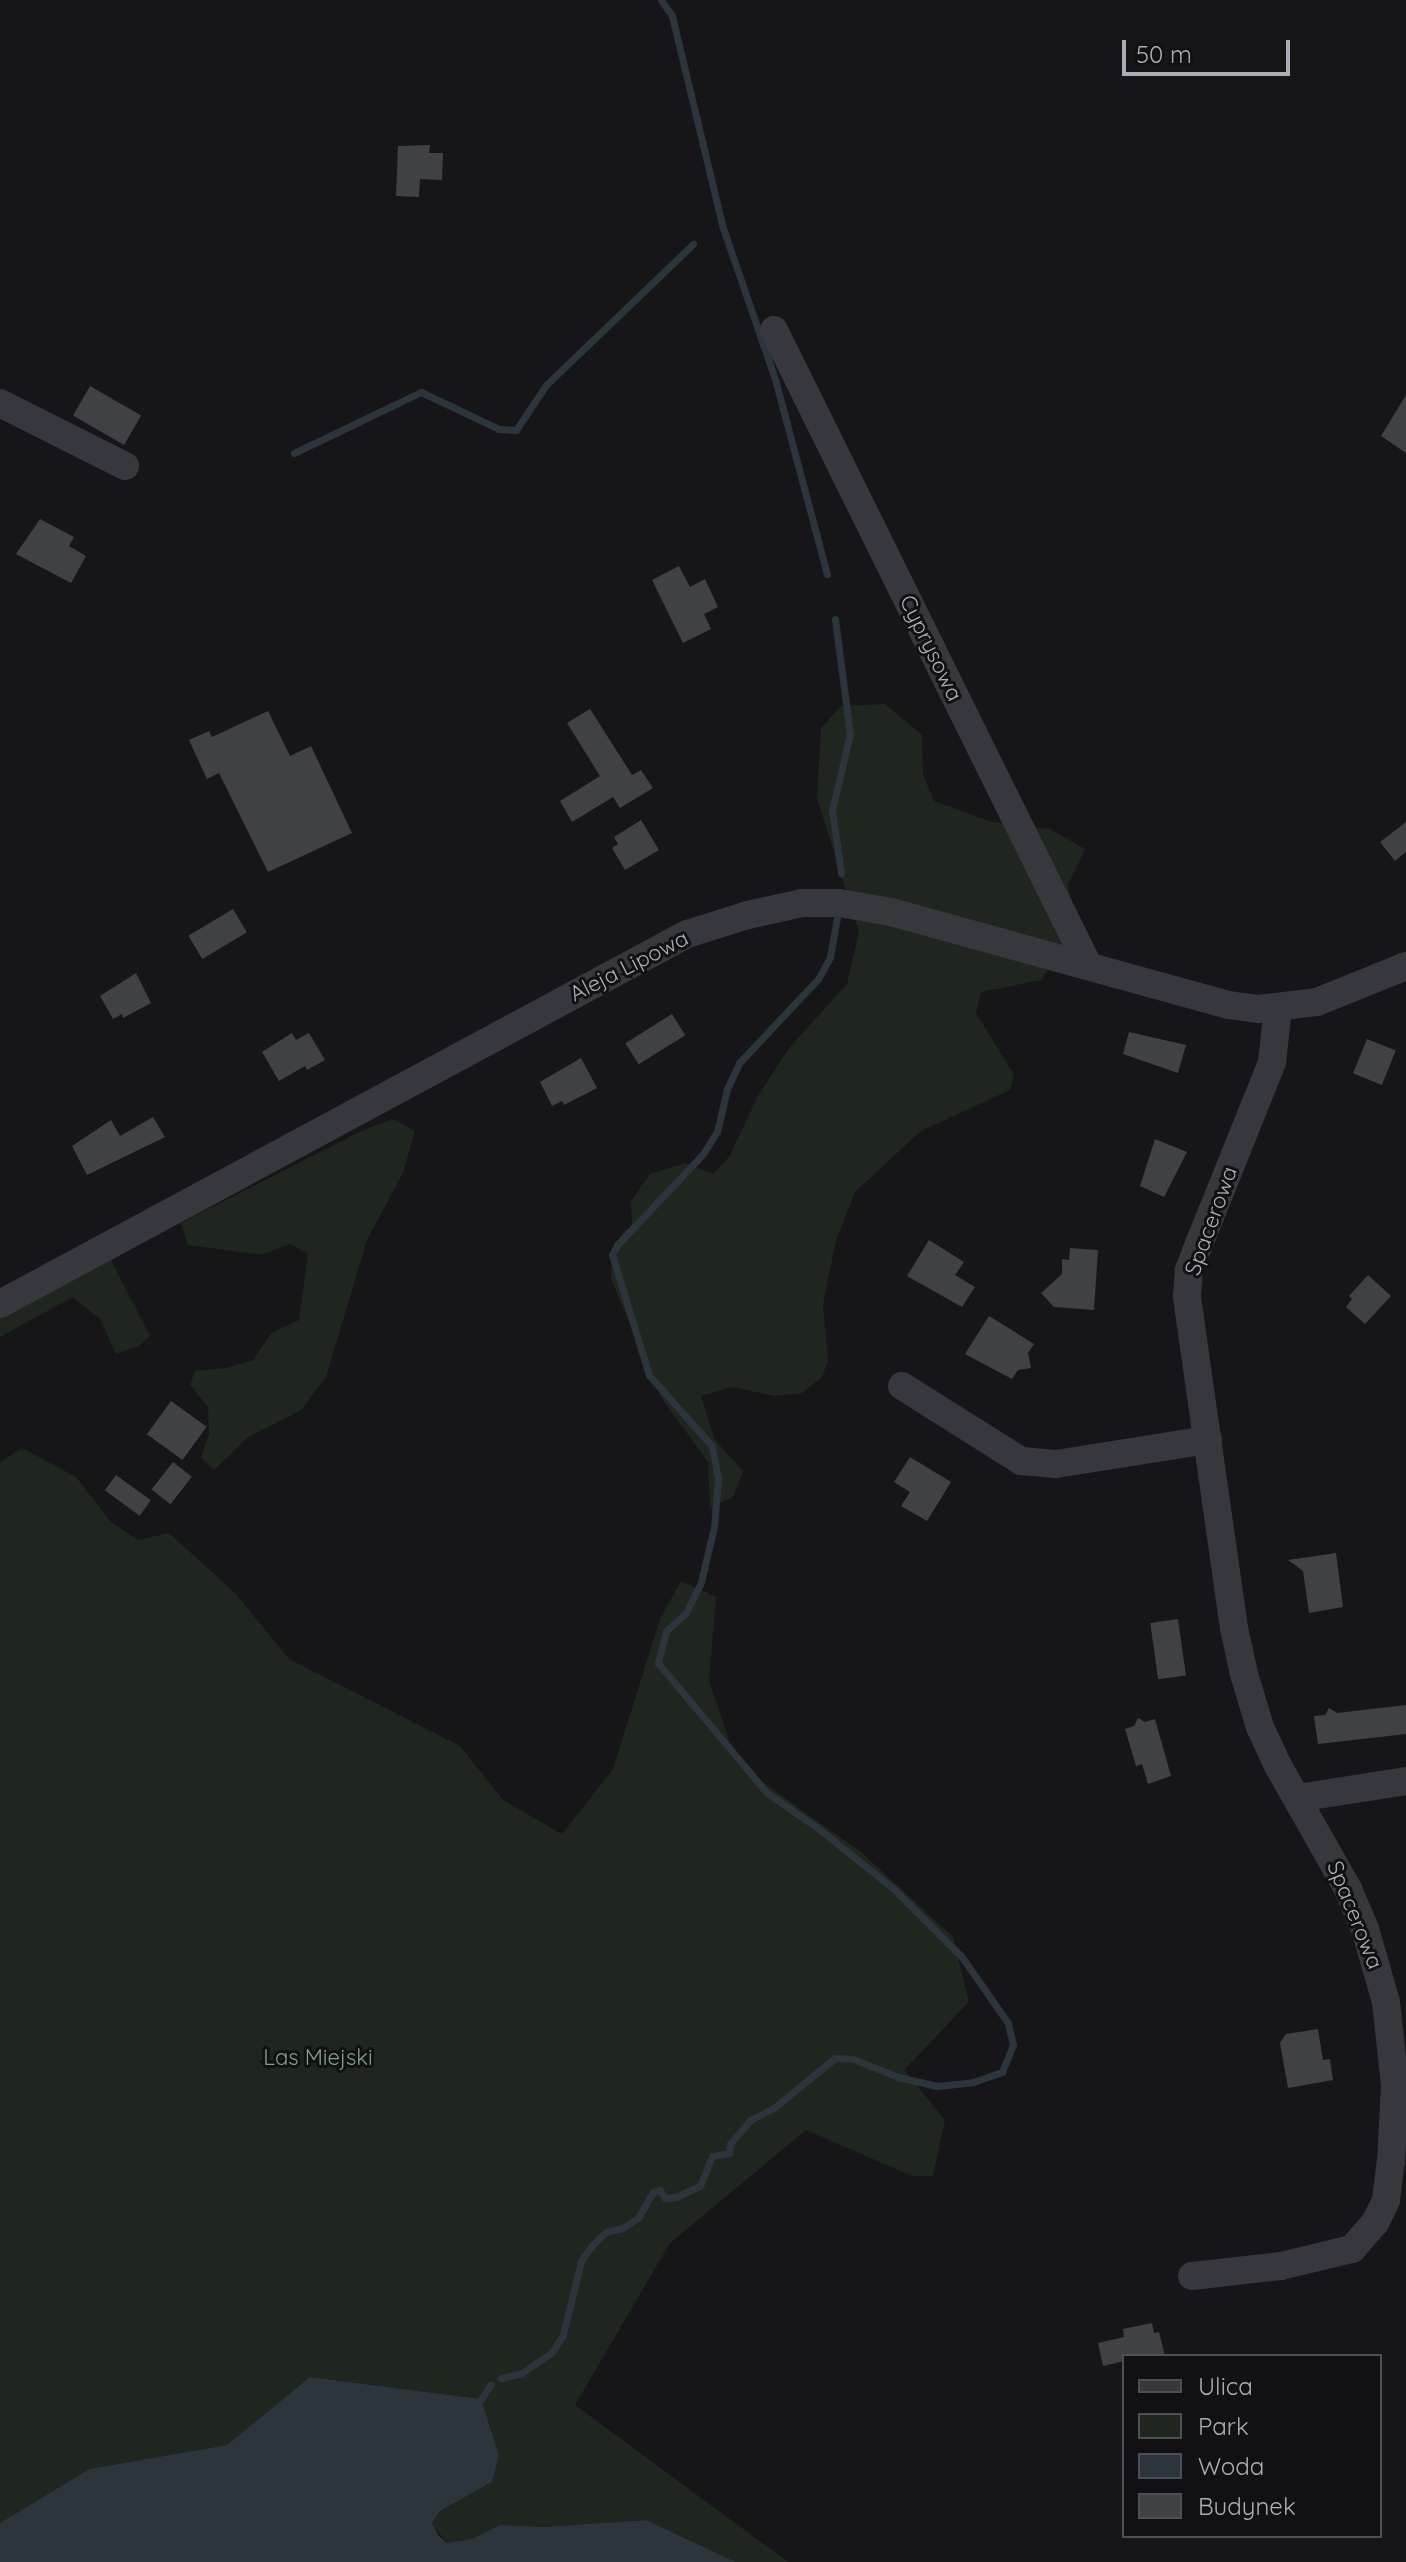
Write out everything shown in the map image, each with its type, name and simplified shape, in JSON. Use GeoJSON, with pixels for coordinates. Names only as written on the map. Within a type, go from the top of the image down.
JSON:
{"type":"FeatureCollection","features":[{"type":"Feature","properties":{"kind":"street","name":"Cyprysowa"},"geometry":{"type":"LineString","coordinates":[[774,330],[1088,965]]}},
{"type":"Feature","properties":{"kind":"street"},"geometry":{"type":"LineString","coordinates":[[0,403],[125,466]]}},
{"type":"Feature","properties":{"kind":"street","name":"Aleja Lipowa"},"geometry":{"type":"LineString","coordinates":[[0,1304],[699,930],[802,903],[839,903],[891,912],[1229,1005],[1278,1008],[1317,1002],[1406,966]]}},
{"type":"Feature","properties":{"kind":"street","name":"Spacerowa"},"geometry":{"type":"LineString","coordinates":[[1192,2276],[1281,2266],[1352,2249],[1366,2237],[1386,2200],[1395,2085],[1386,2002],[1354,1902],[1260,1727],[1244,1674],[1187,1296],[1189,1270],[1272,1062],[1278,1008]]}},
{"type":"Feature","properties":{"kind":"street"},"geometry":{"type":"LineString","coordinates":[[902,1386],[1021,1461],[1056,1464],[1208,1440]]}},
{"type":"Feature","properties":{"kind":"street"},"geometry":{"type":"LineString","coordinates":[[1298,1798],[1406,1781]]}},
{"type":"Feature","properties":{"kind":"green space"},"geometry":{"type":"Polygon","coordinates":[[[885,704],[922,735],[923,775],[934,801],[992,822],[1050,829],[1085,849],[1068,885],[1074,919],[1042,980],[981,992],[976,1013],[1014,1075],[1010,1090],[921,1131],[855,1192],[836,1240],[823,1305],[828,1361],[822,1377],[802,1393],[775,1396],[732,1387],[701,1396],[715,1440],[743,1471],[733,1497],[710,1508],[708,1462],[660,1396],[611,1279],[612,1255],[623,1232],[632,1227],[631,1201],[650,1174],[686,1163],[713,1174],[729,1157],[759,1094],[790,1047],[847,984],[859,932],[817,798],[821,728],[841,706],[885,704]]]}},
{"type":"Feature","properties":{"kind":"green space"},"geometry":{"type":"Polygon","coordinates":[[[393,1119],[415,1131],[403,1173],[367,1240],[326,1377],[301,1410],[247,1438],[214,1470],[201,1458],[209,1434],[208,1407],[190,1385],[195,1371],[226,1368],[253,1360],[271,1333],[299,1320],[308,1254],[290,1244],[262,1255],[188,1245],[181,1223],[361,1131],[393,1119]]]}},
{"type":"Feature","properties":{"kind":"green space"},"geometry":{"type":"Polygon","coordinates":[[[99,1237],[150,1336],[139,1346],[116,1354],[100,1319],[73,1297],[0,1337],[0,1289],[99,1237]]]}},
{"type":"Feature","properties":{"kind":"green space","name":"Las Miejski"},"geometry":{"type":"Polygon","coordinates":[[[22,1448],[76,1477],[111,1522],[138,1540],[169,1533],[236,1594],[289,1659],[460,1746],[503,1800],[562,1834],[613,1769],[660,1619],[681,1581],[716,1597],[709,1681],[737,1764],[861,1852],[953,1937],[969,2002],[904,2070],[945,2120],[933,2176],[912,2176],[806,2130],[670,2243],[575,2405],[788,2562],[736,2562],[646,2520],[543,2527],[500,2525],[471,2539],[448,2543],[431,2524],[440,2511],[492,2482],[499,2455],[481,2399],[311,2377],[227,2445],[89,2469],[0,2523],[0,1462],[22,1448]]]}},
{"type":"Feature","properties":{"kind":"water"},"geometry":{"type":"Polygon","coordinates":[[[310,2377],[481,2399],[499,2455],[492,2482],[440,2511],[432,2523],[447,2543],[471,2539],[500,2525],[543,2527],[646,2520],[736,2562],[0,2562],[0,2523],[89,2469],[227,2445],[310,2377]]]}},
{"type":"Feature","properties":{"kind":"building"},"geometry":{"type":"Polygon","coordinates":[[[430,145],[429,153],[443,153],[442,180],[420,179],[419,197],[396,196],[398,146],[430,145]]]}},
{"type":"Feature","properties":{"kind":"building"},"geometry":{"type":"Polygon","coordinates":[[[90,386],[141,416],[124,445],[73,415],[90,386]]]}},
{"type":"Feature","properties":{"kind":"building"},"geometry":{"type":"Polygon","coordinates":[[[1406,395],[1406,453],[1381,436],[1406,395]]]}},
{"type":"Feature","properties":{"kind":"building"},"geometry":{"type":"Polygon","coordinates":[[[40,519],[74,537],[69,546],[86,556],[71,583],[16,554],[40,519]]]}},
{"type":"Feature","properties":{"kind":"building"},"geometry":{"type":"Polygon","coordinates":[[[679,566],[690,587],[705,579],[718,607],[704,614],[711,629],[683,643],[652,580],[679,566]]]}},
{"type":"Feature","properties":{"kind":"building"},"geometry":{"type":"Polygon","coordinates":[[[590,709],[632,775],[641,770],[653,788],[620,808],[613,797],[572,822],[560,801],[600,776],[567,723],[590,709]]]}},
{"type":"Feature","properties":{"kind":"building"},"geometry":{"type":"Polygon","coordinates":[[[268,711],[290,756],[311,746],[352,833],[268,872],[219,773],[207,779],[189,740],[209,731],[212,737],[268,711]]]}},
{"type":"Feature","properties":{"kind":"building"},"geometry":{"type":"Polygon","coordinates":[[[641,820],[659,850],[625,870],[612,848],[618,844],[614,837],[641,820]]]}},
{"type":"Feature","properties":{"kind":"building"},"geometry":{"type":"Polygon","coordinates":[[[1406,822],[1406,852],[1395,861],[1380,842],[1406,822]]]}},
{"type":"Feature","properties":{"kind":"building"},"geometry":{"type":"Polygon","coordinates":[[[233,909],[247,932],[202,959],[188,936],[233,909]]]}},
{"type":"Feature","properties":{"kind":"building"},"geometry":{"type":"Polygon","coordinates":[[[136,973],[151,1003],[123,1018],[122,1014],[113,1019],[100,996],[136,973]]]}},
{"type":"Feature","properties":{"kind":"building"},"geometry":{"type":"Polygon","coordinates":[[[672,1014],[685,1035],[639,1064],[625,1043],[672,1014]]]}},
{"type":"Feature","properties":{"kind":"building"},"geometry":{"type":"Polygon","coordinates":[[[1129,1032],[1186,1045],[1178,1073],[1123,1054],[1129,1032]]]}},
{"type":"Feature","properties":{"kind":"building"},"geometry":{"type":"Polygon","coordinates":[[[292,1033],[296,1040],[309,1033],[325,1060],[307,1070],[305,1066],[279,1081],[262,1052],[292,1033]]]}},
{"type":"Feature","properties":{"kind":"building"},"geometry":{"type":"Polygon","coordinates":[[[1367,1039],[1396,1051],[1382,1085],[1353,1073],[1367,1039]]]}},
{"type":"Feature","properties":{"kind":"building"},"geometry":{"type":"Polygon","coordinates":[[[581,1058],[597,1088],[564,1105],[562,1101],[552,1106],[540,1082],[581,1058]]]}},
{"type":"Feature","properties":{"kind":"building"},"geometry":{"type":"Polygon","coordinates":[[[153,1117],[165,1137],[87,1175],[72,1146],[111,1120],[120,1136],[153,1117]]]}},
{"type":"Feature","properties":{"kind":"building"},"geometry":{"type":"Polygon","coordinates":[[[1155,1139],[1187,1152],[1164,1197],[1140,1186],[1155,1139]]]}},
{"type":"Feature","properties":{"kind":"building"},"geometry":{"type":"Polygon","coordinates":[[[929,1240],[964,1262],[955,1275],[975,1287],[962,1307],[907,1276],[929,1240]]]}},
{"type":"Feature","properties":{"kind":"building"},"geometry":{"type":"Polygon","coordinates":[[[1070,1248],[1098,1250],[1094,1310],[1054,1307],[1041,1293],[1062,1274],[1062,1259],[1069,1260],[1070,1248]]]}},
{"type":"Feature","properties":{"kind":"building"},"geometry":{"type":"Polygon","coordinates":[[[1368,1275],[1391,1296],[1365,1324],[1346,1307],[1352,1299],[1349,1296],[1368,1275]]]}},
{"type":"Feature","properties":{"kind":"building"},"geometry":{"type":"Polygon","coordinates":[[[989,1316],[1034,1344],[1028,1353],[1031,1368],[1018,1370],[1012,1379],[965,1354],[989,1316]]]}},
{"type":"Feature","properties":{"kind":"building"},"geometry":{"type":"Polygon","coordinates":[[[171,1401],[207,1427],[182,1460],[147,1434],[171,1401]]]}},
{"type":"Feature","properties":{"kind":"building"},"geometry":{"type":"Polygon","coordinates":[[[910,1457],[951,1482],[927,1521],[901,1506],[910,1492],[894,1482],[910,1457]]]}},
{"type":"Feature","properties":{"kind":"building"},"geometry":{"type":"Polygon","coordinates":[[[173,1462],[192,1477],[170,1504],[151,1490],[173,1462]]]}},
{"type":"Feature","properties":{"kind":"building"},"geometry":{"type":"Polygon","coordinates":[[[116,1475],[151,1500],[140,1516],[105,1490],[116,1475]]]}},
{"type":"Feature","properties":{"kind":"building"},"geometry":{"type":"Polygon","coordinates":[[[1336,1553],[1343,1607],[1309,1613],[1303,1571],[1288,1560],[1336,1553]]]}},
{"type":"Feature","properties":{"kind":"building"},"geometry":{"type":"Polygon","coordinates":[[[1178,1619],[1186,1675],[1158,1679],[1150,1623],[1178,1619]]]}},
{"type":"Feature","properties":{"kind":"building"},"geometry":{"type":"Polygon","coordinates":[[[1406,1705],[1406,1734],[1318,1744],[1314,1716],[1325,1715],[1329,1708],[1337,1713],[1406,1705]]]}},
{"type":"Feature","properties":{"kind":"building"},"geometry":{"type":"Polygon","coordinates":[[[1138,1718],[1145,1722],[1155,1719],[1171,1776],[1148,1784],[1142,1764],[1136,1766],[1125,1729],[1134,1726],[1138,1718]]]}},
{"type":"Feature","properties":{"kind":"building"},"geometry":{"type":"Polygon","coordinates":[[[1318,2029],[1323,2060],[1330,2059],[1333,2080],[1288,2088],[1280,2043],[1286,2034],[1318,2029]]]}},
{"type":"Feature","properties":{"kind":"building"},"geometry":{"type":"Polygon","coordinates":[[[1152,2323],[1154,2333],[1159,2332],[1164,2354],[1122,2354],[1122,2361],[1103,2366],[1098,2343],[1124,2337],[1123,2329],[1152,2323]]]}},
{"type":"Feature","properties":{"kind":"waterway"},"geometry":{"type":"LineString","coordinates":[[661,0],[672,16],[723,228],[775,379],[827,574]]}},
{"type":"Feature","properties":{"kind":"waterway"},"geometry":{"type":"LineString","coordinates":[[294,453],[421,392],[499,429],[516,430],[546,385],[693,244]]}},
{"type":"Feature","properties":{"kind":"waterway"},"geometry":{"type":"LineString","coordinates":[[835,619],[850,734],[832,810],[841,873]]}},
{"type":"Feature","properties":{"kind":"waterway"},"geometry":{"type":"LineString","coordinates":[[501,2378],[522,2373],[552,2352],[563,2335],[581,2261],[592,2245],[606,2232],[622,2228],[638,2218],[653,2192],[660,2190],[665,2198],[676,2197],[700,2186],[712,2156],[729,2153],[730,2144],[750,2120],[775,2107],[835,2058],[853,2059],[898,2077],[937,2086],[973,2082],[1002,2072],[1013,2045],[1008,2023],[961,1956],[895,1890],[818,1828],[767,1793],[658,1663],[666,1631],[686,1613],[701,1582],[714,1527],[718,1478],[712,1446],[649,1375],[612,1255],[617,1245],[703,1154],[717,1132],[727,1089],[739,1063],[818,979],[830,957],[837,918]]}},
{"type":"Feature","properties":{"kind":"waterway"},"geometry":{"type":"LineString","coordinates":[[481,2399],[490,2385]]}}]}
